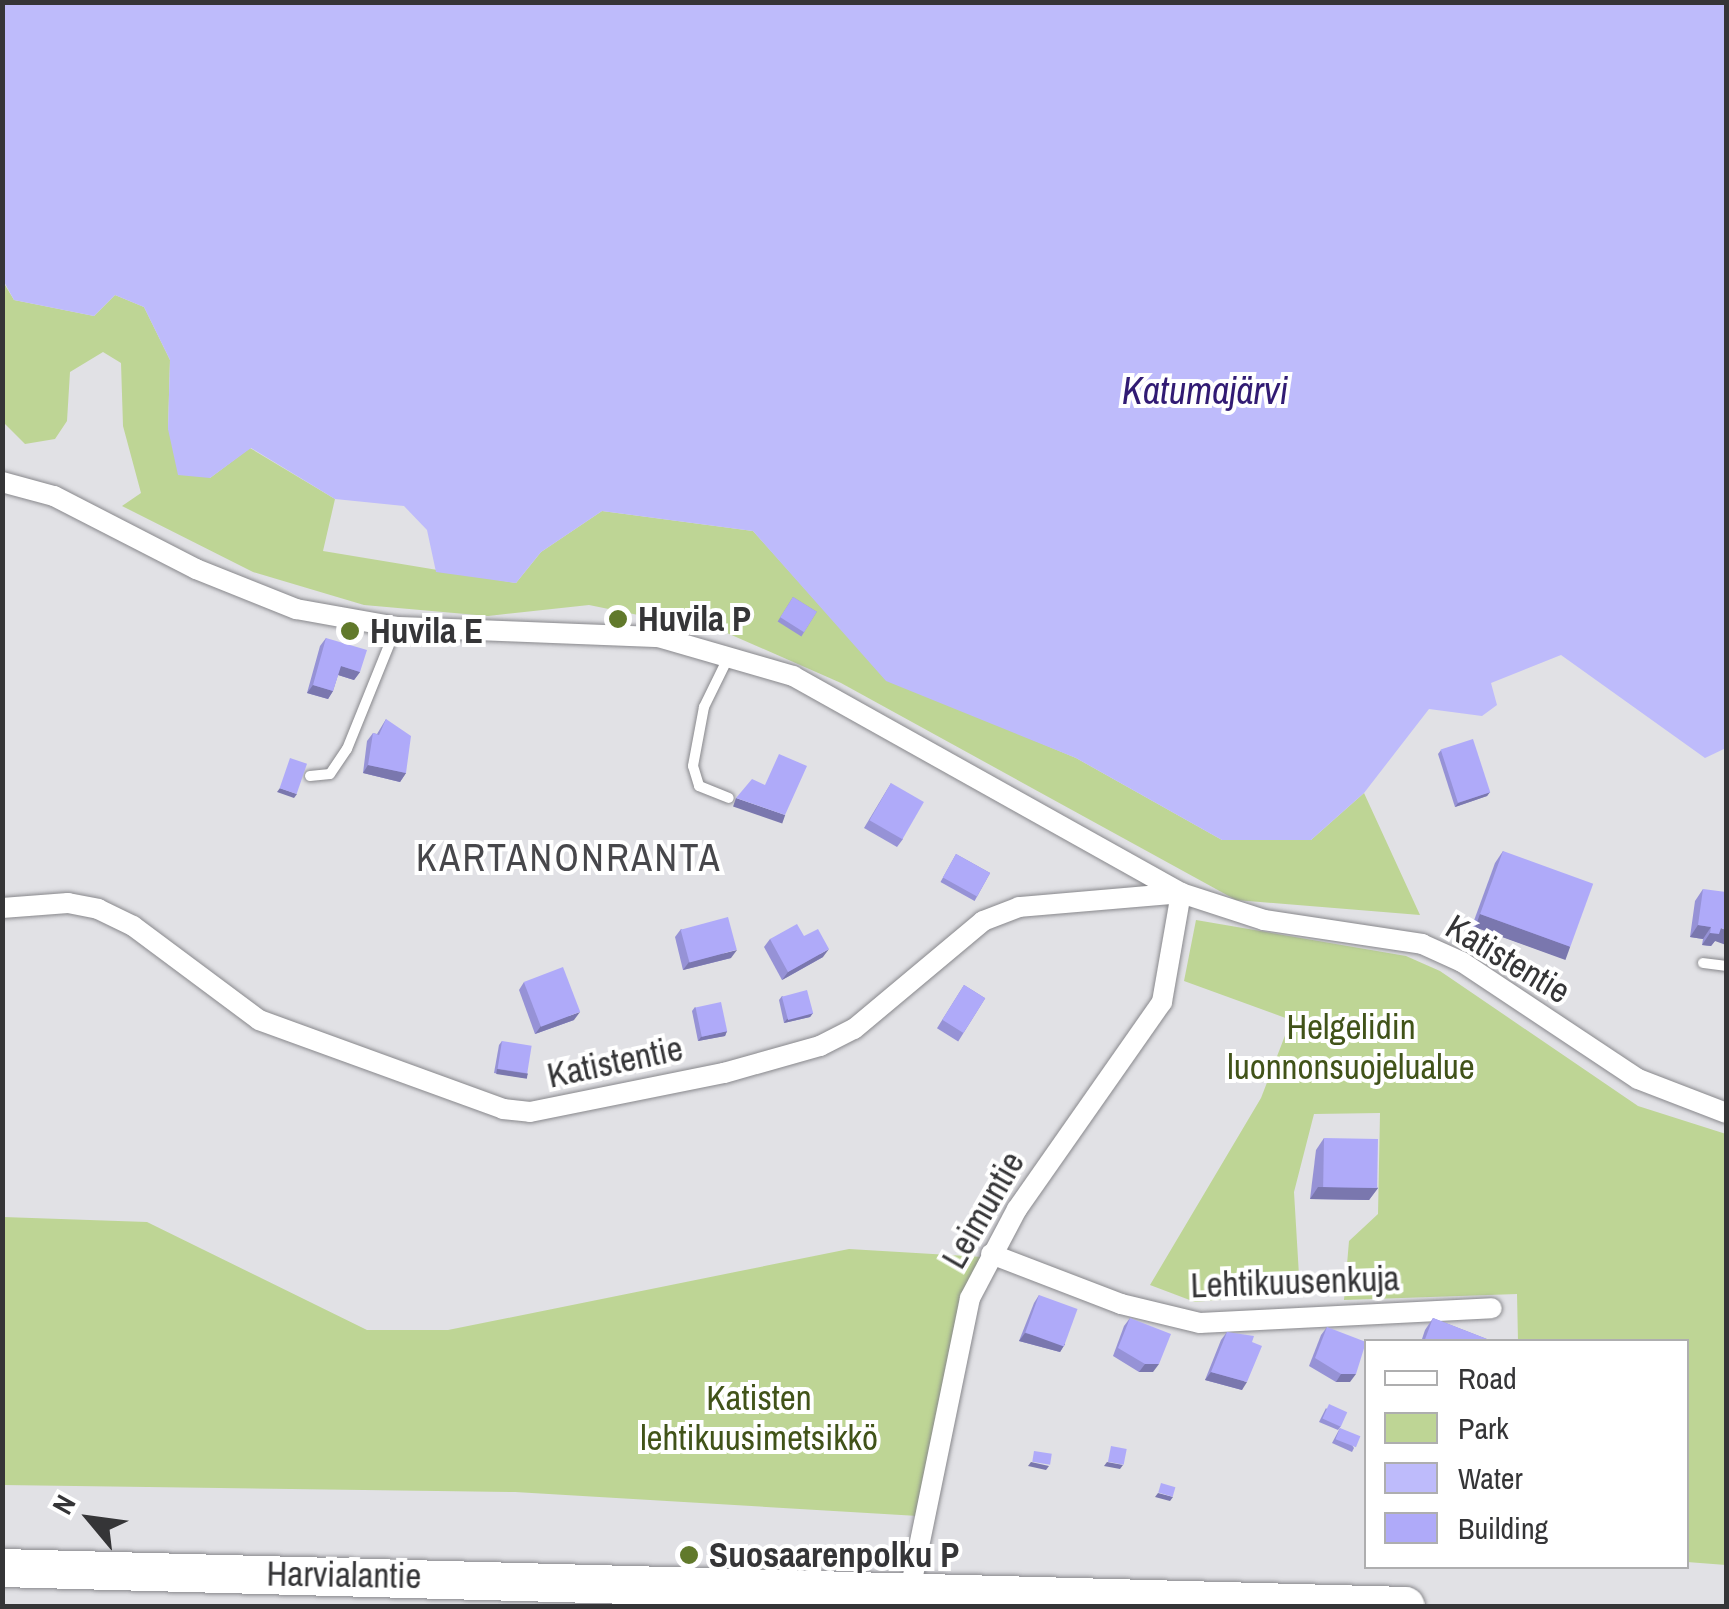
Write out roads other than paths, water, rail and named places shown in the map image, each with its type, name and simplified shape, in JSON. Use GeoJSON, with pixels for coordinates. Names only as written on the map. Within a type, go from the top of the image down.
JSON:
{"type":"FeatureCollection","features":[{"type":"Feature","properties":{"kind":"highway","name":"Harvialantie"},"geometry":{"type":"LineString","coordinates":[[2,1568],[908,1599],[1405,1606]]}},
{"type":"Feature","properties":{"kind":"street","name":"Katistentie"},"geometry":{"type":"LineString","coordinates":[[2,482],[54,496],[196,570],[296,609],[397,627],[658,637],[792,676],[1181,894],[1264,920],[1422,944],[1462,962],[1638,1079],[1726,1113]]}},
{"type":"Feature","properties":{"kind":"street","name":"Katistentie"},"geometry":{"type":"LineString","coordinates":[[2,908],[68,904],[98,909],[133,926],[259,1020],[503,1109],[530,1112],[740,1070],[820,1046],[854,1029],[983,921],[1019,907],[1181,894]]}},
{"type":"Feature","properties":{"kind":"street","name":"Leimuntie"},"geometry":{"type":"LineString","coordinates":[[908,1599],[970,1298],[991,1254],[1059,1145],[1145,1034],[1162,1002],[1181,894]]}},
{"type":"Feature","properties":{"kind":"street","name":"Lehtikuusenkuja"},"geometry":{"type":"LineString","coordinates":[[991,1254],[1121,1304],[1200,1323],[1492,1308]]}},
{"type":"Feature","properties":{"kind":"lane"},"geometry":{"type":"LineString","coordinates":[[310,776],[330,774],[347,749],[397,627]]}},
{"type":"Feature","properties":{"kind":"lane"},"geometry":{"type":"LineString","coordinates":[[728,657],[704,706],[693,766],[699,786],[730,798]]}},
{"type":"Feature","properties":{"kind":"lane"},"geometry":{"type":"LineString","coordinates":[[1703,963],[1726,966]]}},
{"type":"Feature","properties":{"kind":"water","name":"Katumajärvi"},"geometry":{"type":"Polygon","coordinates":[[[2,3],[1726,3],[1726,748],[1705,758],[1561,655],[1491,683],[1497,705],[1482,716],[1429,709],[1364,793],[1311,840],[1222,840],[1076,758],[886,681],[753,531],[602,511],[541,552],[516,583],[436,572],[427,530],[404,506],[335,499],[251,448],[210,478],[178,475],[168,429],[170,360],[144,307],[115,295],[94,316],[14,300],[3,280],[2,3]]]}},
{"type":"Feature","properties":{"kind":"place","name":"Huvila P"},"geometry":{"type":"Point","coordinates":[618,619]}},
{"type":"Feature","properties":{"kind":"place","name":"Huvila E"},"geometry":{"type":"Point","coordinates":[350,631]}},
{"type":"Feature","properties":{"kind":"place","name":"Suosaarenpolku P"},"geometry":{"type":"Point","coordinates":[689,1555]}},
{"type":"Feature","properties":{"kind":"district","name":"KARTANONRANTA"},"geometry":{"type":"Point","coordinates":[569,858]}},
{"type":"Feature","properties":{"kind":"park label","name":"Helgelidin luonnonsuojelualue"},"geometry":{"type":"Point","coordinates":[1351,1047]}},
{"type":"Feature","properties":{"kind":"park label","name":"Katisten lehtikuusimetsikkö"},"geometry":{"type":"Point","coordinates":[759,1418]}}]}
